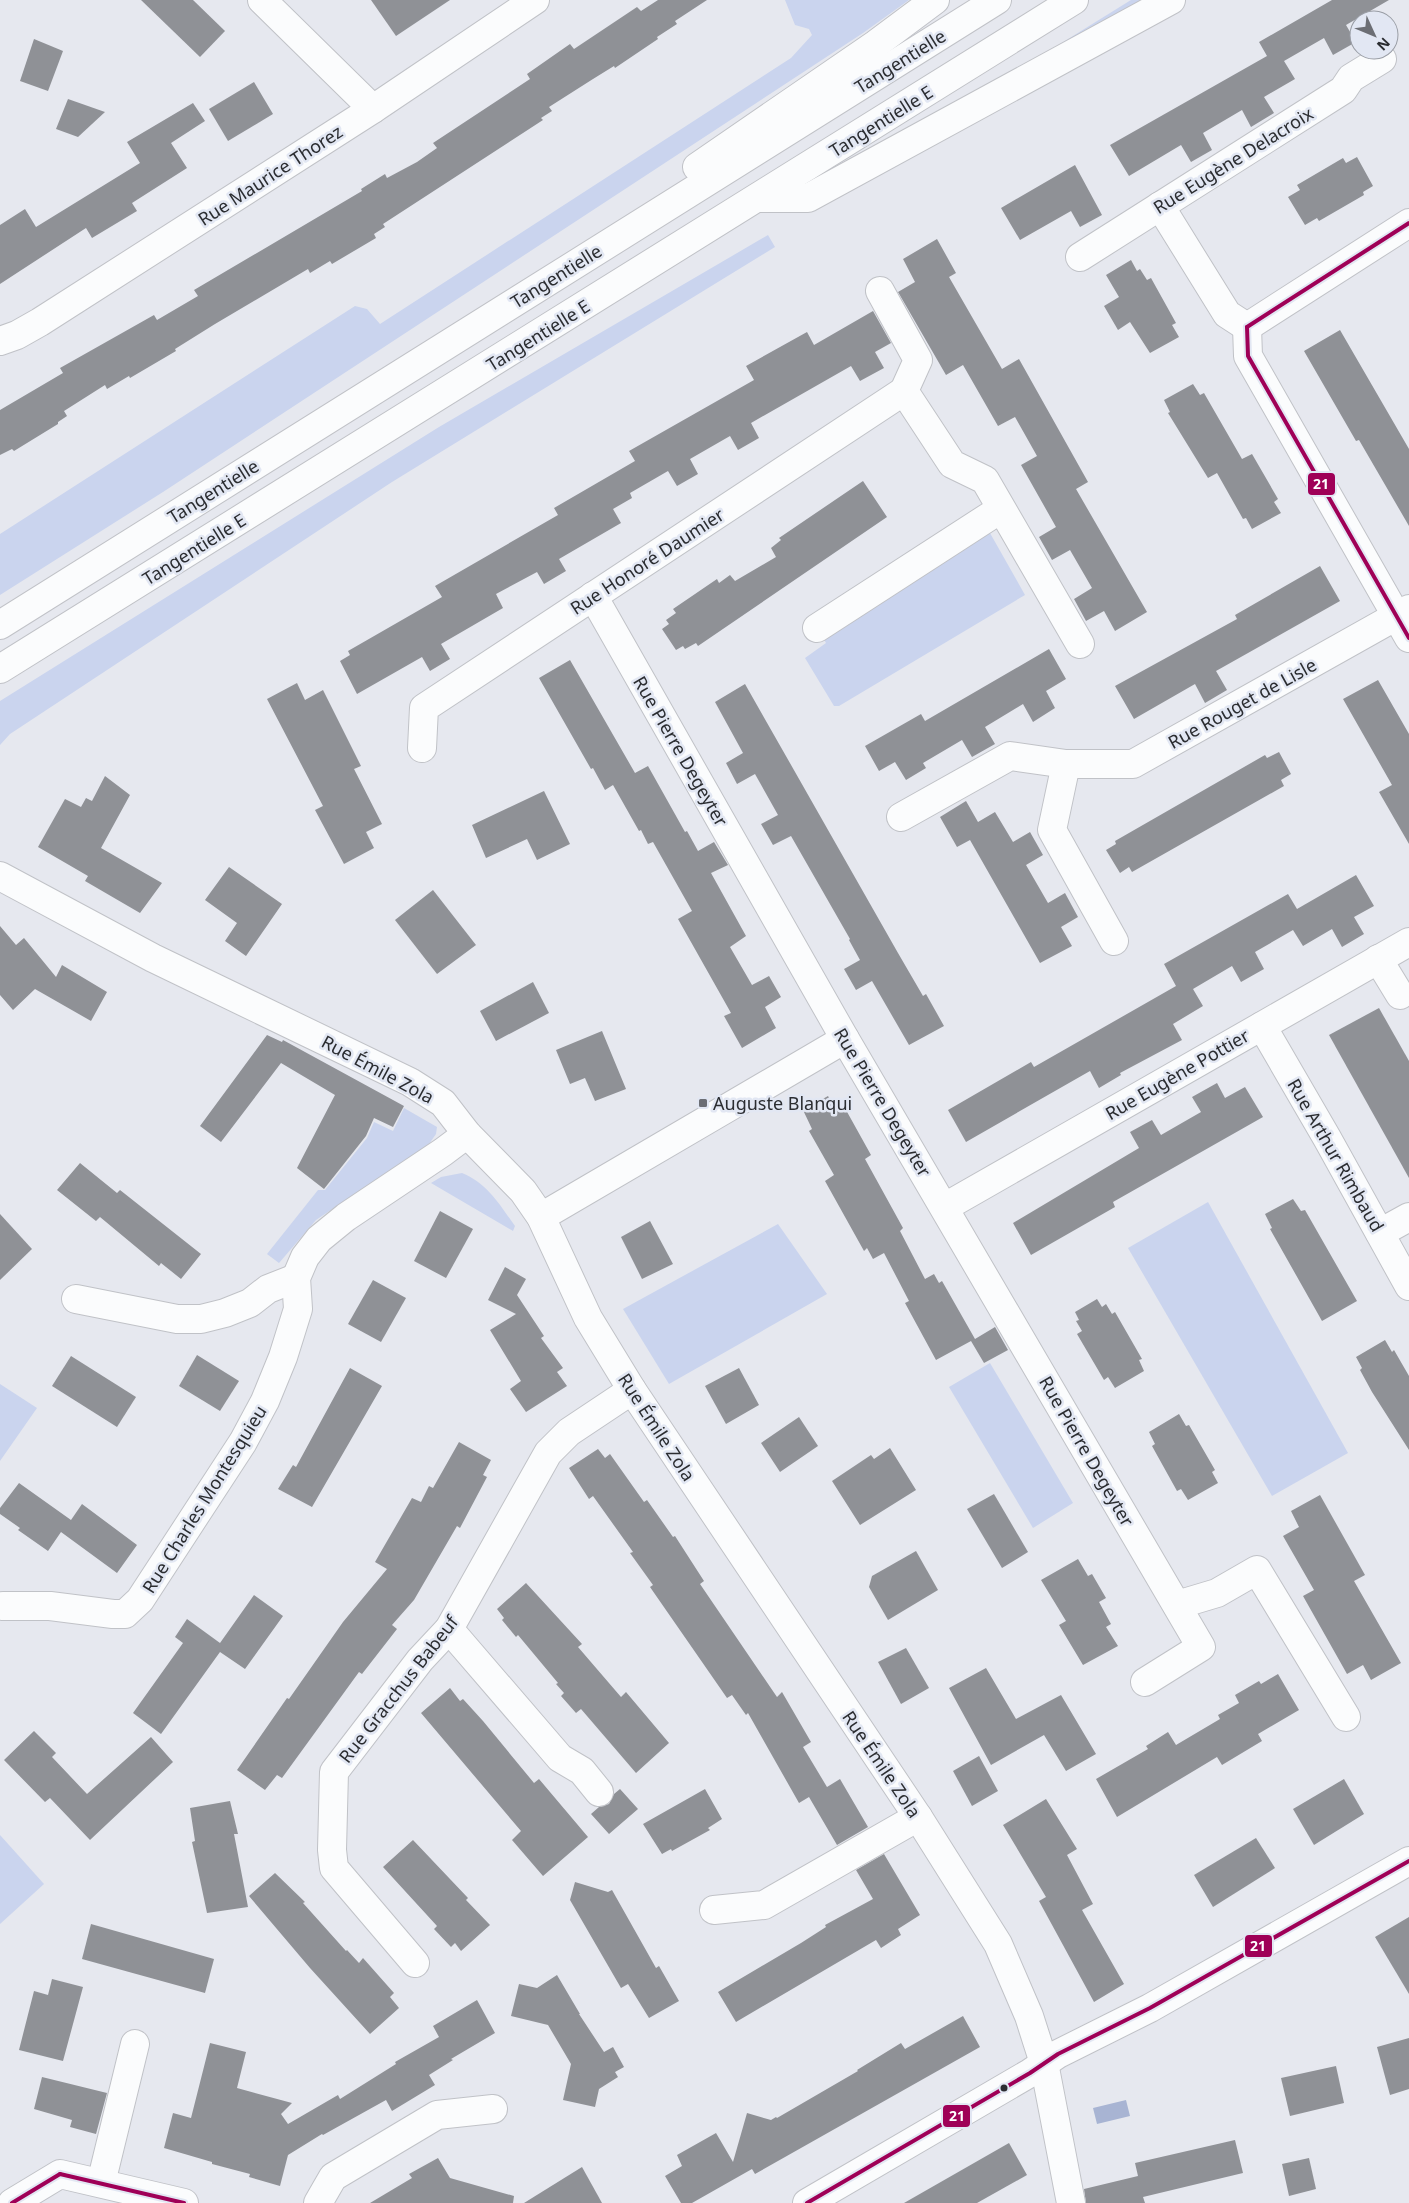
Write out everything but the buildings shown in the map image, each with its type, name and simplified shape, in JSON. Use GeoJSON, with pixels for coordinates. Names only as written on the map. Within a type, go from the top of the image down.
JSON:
{"type":"FeatureCollection","features":[{"type":"Feature","properties":{"kind":"street"},"geometry":{"type":"LineString","coordinates":[[262,0],[373,109]]}},
{"type":"Feature","properties":{"kind":"street","name":"Rue Maurice Thorez"},"geometry":{"type":"LineString","coordinates":[[0,341],[17,335],[40,322],[373,109],[535,0]]}},
{"type":"Feature","properties":{"kind":"street"},"geometry":{"type":"LineString","coordinates":[[364,396],[876,44],[935,0]]}},
{"type":"Feature","properties":{"kind":"street","name":"Tangentielle"},"geometry":{"type":"LineString","coordinates":[[0,625],[997,0]]}},
{"type":"Feature","properties":{"kind":"street","name":"Tangentielle E"},"geometry":{"type":"LineString","coordinates":[[0,669],[1074,0]]}},
{"type":"Feature","properties":{"kind":"street"},"geometry":{"type":"LineString","coordinates":[[758,198],[808,198],[1171,0]]}},
{"type":"Feature","properties":{"kind":"street","name":"Rue Eugène Delacroix"},"geometry":{"type":"LineString","coordinates":[[1080,256],[1343,90],[1351,78],[1380,60]]}},
{"type":"Feature","properties":{"kind":"street"},"geometry":{"type":"LineString","coordinates":[[1160,206],[1227,314],[1247,327]]}},
{"type":"Feature","properties":{"kind":"street"},"geometry":{"type":"LineString","coordinates":[[1247,327],[1409,224]]}},
{"type":"Feature","properties":{"kind":"street"},"geometry":{"type":"LineString","coordinates":[[880,291],[918,360],[904,391],[952,464],[985,480],[1080,644]]}},
{"type":"Feature","properties":{"kind":"street"},"geometry":{"type":"LineString","coordinates":[[1247,327],[1248,356],[1405,621]]}},
{"type":"Feature","properties":{"kind":"street","name":"Rue Honoré Daumier"},"geometry":{"type":"LineString","coordinates":[[422,748],[424,708],[904,391]]}},
{"type":"Feature","properties":{"kind":"street"},"geometry":{"type":"LineString","coordinates":[[817,628],[990,516]]}},
{"type":"Feature","properties":{"kind":"street","name":"Rue Pierre Degeyter"},"geometry":{"type":"LineString","coordinates":[[593,596],[845,1039],[1201,1647],[1144,1682]]}},
{"type":"Feature","properties":{"kind":"street","name":"Rue Rouget de Lisle"},"geometry":{"type":"LineString","coordinates":[[900,817],[1010,756],[1066,764],[1133,764],[1405,621]]}},
{"type":"Feature","properties":{"kind":"street"},"geometry":{"type":"LineString","coordinates":[[1066,764],[1052,830],[1114,941]]}},
{"type":"Feature","properties":{"kind":"street","name":"Rue Émile Zola"},"geometry":{"type":"LineString","coordinates":[[0,876],[153,958],[410,1082],[443,1104],[467,1134],[523,1191],[540,1217],[588,1318],[632,1390],[918,1817],[998,1944],[1030,2016],[1044,2063],[1071,2203]]}},
{"type":"Feature","properties":{"kind":"street","name":"Rue Eugène Pottier"},"geometry":{"type":"LineString","coordinates":[[945,1207],[1409,942]]}},
{"type":"Feature","properties":{"kind":"street"},"geometry":{"type":"LineString","coordinates":[[1378,959],[1400,996]]}},
{"type":"Feature","properties":{"kind":"street","name":"Rue Arthur Rimbaud"},"geometry":{"type":"LineString","coordinates":[[1262,1026],[1409,1286]]}},
{"type":"Feature","properties":{"kind":"street"},"geometry":{"type":"LineString","coordinates":[[540,1217],[845,1039]]}},
{"type":"Feature","properties":{"kind":"street","name":"Rue Charles Montesquieu"},"geometry":{"type":"LineString","coordinates":[[3,1606],[50,1606],[126,1614],[140,1600],[243,1442],[265,1401],[283,1357],[298,1309],[296,1278],[305,1257],[319,1239],[346,1217],[467,1134]]}},
{"type":"Feature","properties":{"kind":"street"},"geometry":{"type":"LineString","coordinates":[[1380,1233],[1409,1217]]}},
{"type":"Feature","properties":{"kind":"street"},"geometry":{"type":"LineString","coordinates":[[76,1299],[177,1319],[201,1319],[250,1303],[268,1289],[296,1278]]}},
{"type":"Feature","properties":{"kind":"street","name":"Rue Gracchus Babeuf"},"geometry":{"type":"LineString","coordinates":[[414,1963],[334,1868],[332,1850],[334,1772],[420,1660],[449,1629],[548,1453],[569,1432],[632,1390]]}},
{"type":"Feature","properties":{"kind":"street"},"geometry":{"type":"LineString","coordinates":[[1177,1605],[1217,1593],[1257,1570],[1346,1716]]}},
{"type":"Feature","properties":{"kind":"street"},"geometry":{"type":"LineString","coordinates":[[449,1629],[560,1758],[582,1771],[598,1792]]}},
{"type":"Feature","properties":{"kind":"street"},"geometry":{"type":"LineString","coordinates":[[714,1910],[764,1905],[918,1817]]}},
{"type":"Feature","properties":{"kind":"street"},"geometry":{"type":"LineString","coordinates":[[807,2203],[1030,2073],[1072,2046],[1150,2008],[1409,1861]]}},
{"type":"Feature","properties":{"kind":"street"},"geometry":{"type":"LineString","coordinates":[[102,2183],[136,2044]]}},
{"type":"Feature","properties":{"kind":"street"},"geometry":{"type":"LineString","coordinates":[[318,2203],[334,2177],[438,2115],[493,2109]]}},
{"type":"Feature","properties":{"kind":"street"},"geometry":{"type":"LineString","coordinates":[[12,2203],[60,2174],[184,2203]]}},
{"type":"Feature","properties":{"kind":"shaded area"},"geometry":{"type":"Polygon","coordinates":[[[785,0],[909,0],[863,33],[163,492],[0,595],[0,534],[355,306],[367,309],[380,324],[791,58],[812,35],[809,29],[795,25],[785,0]]]}},
{"type":"Feature","properties":{"kind":"shaded area"},"geometry":{"type":"Polygon","coordinates":[[[1131,0],[1142,0],[1052,49],[1131,0]]]}},
{"type":"Feature","properties":{"kind":"shaded area"},"geometry":{"type":"Polygon","coordinates":[[[768,235],[775,247],[392,482],[10,734],[0,745],[0,701],[439,427],[768,235]]]}},
{"type":"Feature","properties":{"kind":"shaded area"},"geometry":{"type":"Polygon","coordinates":[[[986,526],[1025,595],[839,706],[834,706],[805,658],[826,643],[820,632],[986,526]]]}},
{"type":"Feature","properties":{"kind":"shaded area"},"geometry":{"type":"Polygon","coordinates":[[[404,1108],[437,1127],[436,1134],[429,1144],[316,1220],[279,1263],[267,1254],[318,1190],[325,1190],[367,1138],[374,1122],[393,1131],[404,1108]]]}},
{"type":"Feature","properties":{"kind":"shaded area"},"geometry":{"type":"Polygon","coordinates":[[[462,1173],[471,1177],[492,1195],[515,1226],[513,1231],[431,1183],[441,1177],[462,1173]]]}},
{"type":"Feature","properties":{"kind":"shaded area"},"geometry":{"type":"Polygon","coordinates":[[[1208,1202],[1348,1453],[1272,1496],[1128,1248],[1208,1202]]]}},
{"type":"Feature","properties":{"kind":"shaded area"},"geometry":{"type":"Polygon","coordinates":[[[778,1224],[827,1294],[669,1384],[623,1309],[778,1224]]]}},
{"type":"Feature","properties":{"kind":"shaded area"},"geometry":{"type":"Polygon","coordinates":[[[990,1363],[1073,1503],[1033,1528],[949,1387],[990,1363]]]}},
{"type":"Feature","properties":{"kind":"shaded area"},"geometry":{"type":"Polygon","coordinates":[[[0,1384],[37,1408],[0,1461],[0,1384]]]}},
{"type":"Feature","properties":{"kind":"shaded area"},"geometry":{"type":"Polygon","coordinates":[[[0,1835],[44,1884],[0,1924],[0,1835]]]}},
{"type":"Feature","properties":{"kind":"shaded area"},"geometry":{"type":"Polygon","coordinates":[[[1126,2100],[1130,2116],[1097,2124],[1093,2108],[1126,2100]]]}},
{"type":"Feature","properties":{"kind":"transit line","name":"21"},"geometry":{"type":"LineString","coordinates":[[1247,327],[1409,223]]}},
{"type":"Feature","properties":{"kind":"transit line","name":"21"},"geometry":{"type":"LineString","coordinates":[[1247,327],[1248,356],[1409,638]]}},
{"type":"Feature","properties":{"kind":"transit line","name":"21"},"geometry":{"type":"LineString","coordinates":[[807,2203],[1030,2073],[1058,2054],[1150,2008],[1409,1861]]}},
{"type":"Feature","properties":{"kind":"transit line","name":"21"},"geometry":{"type":"LineString","coordinates":[[60,2174],[184,2203]]}},
{"type":"Feature","properties":{"kind":"transit line","name":"21"},"geometry":{"type":"LineString","coordinates":[[12,2203],[60,2174]]}},
{"type":"Feature","properties":{"kind":"place","name":"Auguste Blanqui"},"geometry":{"type":"Point","coordinates":[703,1103]}}]}
